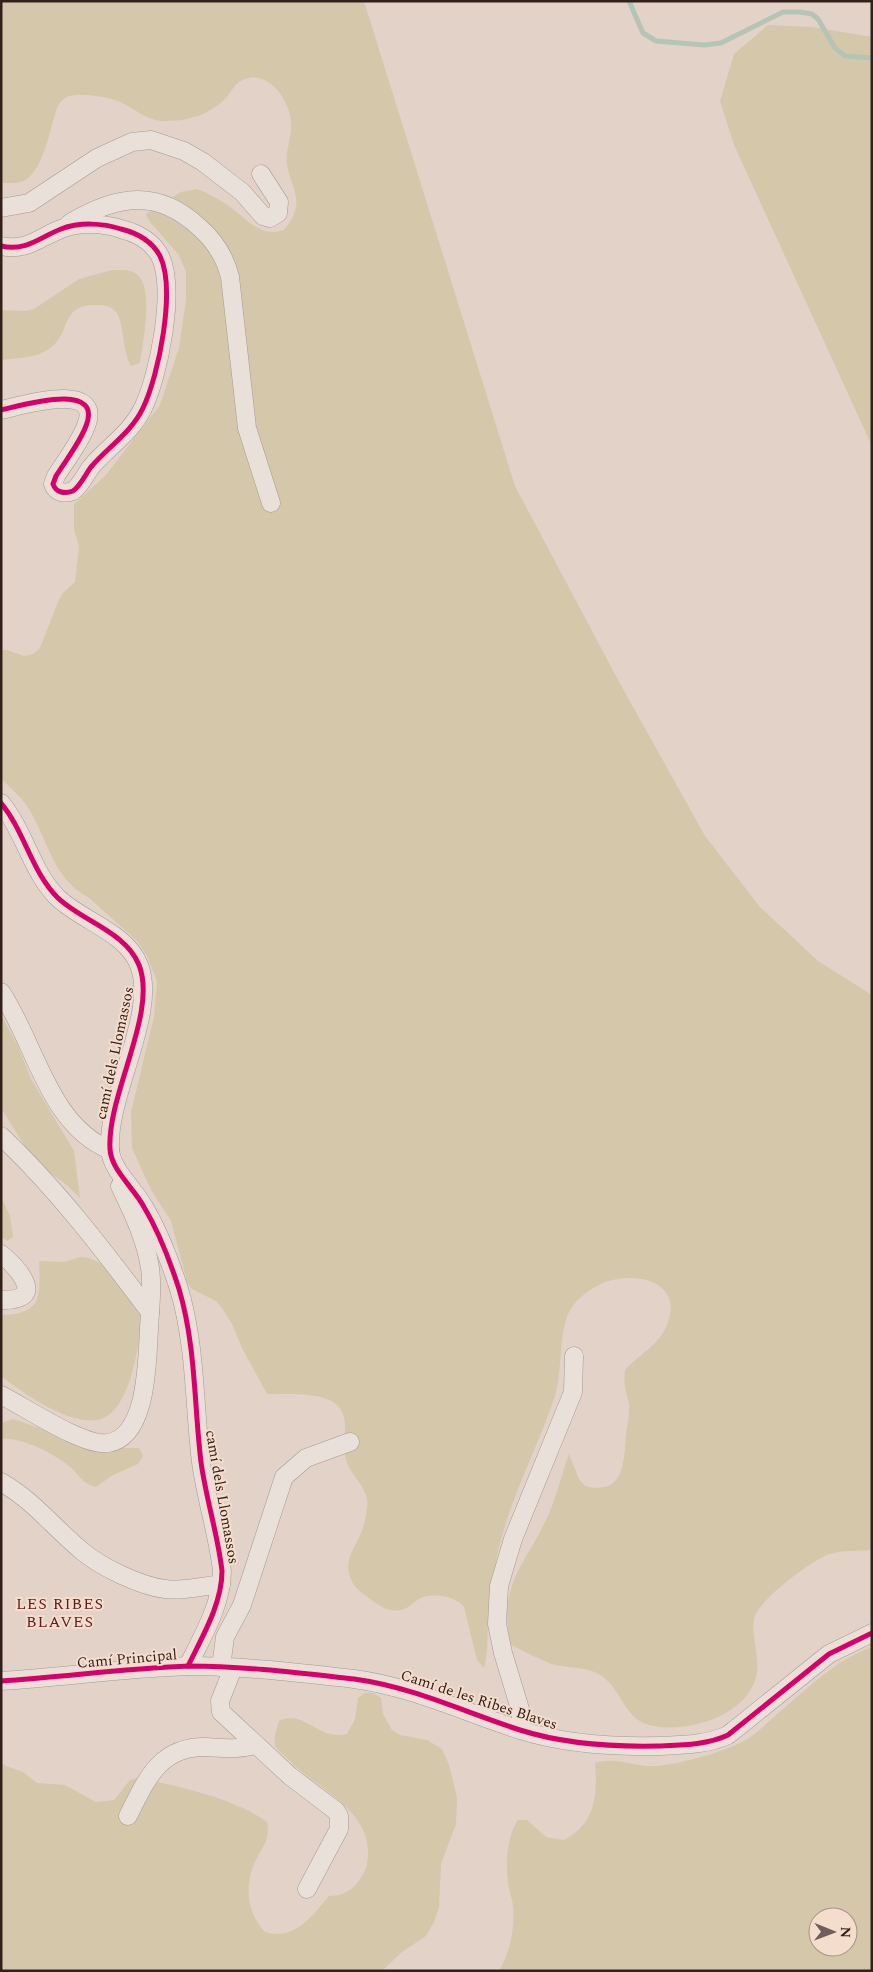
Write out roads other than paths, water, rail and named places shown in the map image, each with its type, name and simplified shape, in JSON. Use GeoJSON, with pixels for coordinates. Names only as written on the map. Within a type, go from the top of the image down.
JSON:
{"type":"FeatureCollection","features":[{"type":"Feature","properties":{"kind":"street"},"geometry":{"type":"LineString","coordinates":[[1,208],[29,203],[51,190],[84,165],[139,140],[156,140],[195,156],[224,177],[263,216],[270,218],[278,213],[279,202],[261,174]]}},
{"type":"Feature","properties":{"kind":"street"},"geometry":{"type":"LineString","coordinates":[[1,246],[27,246],[89,213],[120,202],[149,200],[168,205],[182,213],[218,248],[230,277],[247,428],[271,504]]}},
{"type":"Feature","properties":{"kind":"street"},"geometry":{"type":"LineString","coordinates":[[1,410],[63,399],[74,399],[83,404],[88,414],[86,425],[54,479],[55,488],[63,493],[77,488],[92,466],[131,427],[143,408],[151,390],[161,343],[166,297],[166,276],[159,255],[149,242],[120,228],[80,225],[61,229]]}},
{"type":"Feature","properties":{"kind":"street","name":"camí dels Llomassos"},"geometry":{"type":"LineString","coordinates":[[1,803],[22,834],[35,867],[52,891],[67,905],[123,944],[139,965],[143,981],[142,999],[118,1094],[112,1157],[143,1204],[174,1272],[184,1310],[193,1362],[202,1464],[221,1558],[222,1585],[215,1606],[188,1666]]}},
{"type":"Feature","properties":{"kind":"street"},"geometry":{"type":"LineString","coordinates":[[1,992],[18,1022],[46,1084],[57,1102],[84,1133],[112,1157],[116,1176],[134,1216],[148,1256],[152,1278],[144,1392],[133,1422],[120,1439],[103,1444],[85,1440],[1,1396]]}},
{"type":"Feature","properties":{"kind":"street"},"geometry":{"type":"LineString","coordinates":[[1,1136],[20,1154],[74,1215],[150,1312]]}},
{"type":"Feature","properties":{"kind":"street"},"geometry":{"type":"LineString","coordinates":[[1,1254],[23,1276],[26,1288],[22,1298],[18,1300],[1,1300]]}},
{"type":"Feature","properties":{"kind":"street"},"geometry":{"type":"LineString","coordinates":[[522,1730],[518,1701],[503,1654],[497,1624],[499,1586],[513,1539],[573,1392],[574,1356]]}},
{"type":"Feature","properties":{"kind":"street"},"geometry":{"type":"LineString","coordinates":[[307,1889],[339,1829],[339,1816],[336,1811],[290,1776],[221,1712],[220,1701],[227,1668],[225,1637],[242,1605],[284,1478],[289,1471],[306,1458],[350,1442]]}},
{"type":"Feature","properties":{"kind":"street"},"geometry":{"type":"LineString","coordinates":[[1,1482],[26,1497],[89,1557],[129,1577],[152,1586],[171,1590],[222,1585]]}},
{"type":"Feature","properties":{"kind":"street","name":"Camí de les Ribes Blaves"},"geometry":{"type":"LineString","coordinates":[[254,1670],[354,1679],[404,1688],[522,1730],[579,1742],[635,1746],[712,1741],[734,1730],[829,1654],[872,1633]]}},
{"type":"Feature","properties":{"kind":"street","name":"Camí Principal"},"geometry":{"type":"LineString","coordinates":[[1,1681],[188,1666],[254,1670]]}},
{"type":"Feature","properties":{"kind":"street"},"geometry":{"type":"LineString","coordinates":[[128,1816],[156,1768],[175,1753],[189,1748],[239,1749],[255,1745]]}},
{"type":"Feature","properties":{"kind":"waterway"},"geometry":{"type":"LineString","coordinates":[[629,1],[643,33],[656,41],[704,45],[721,43],[783,12],[800,12],[812,14],[818,19],[835,48],[845,56],[872,58]]}},
{"type":"Feature","properties":{"kind":"district","name":"LES RIBES BLAVES"},"geometry":{"type":"Point","coordinates":[60,1613]}}]}
